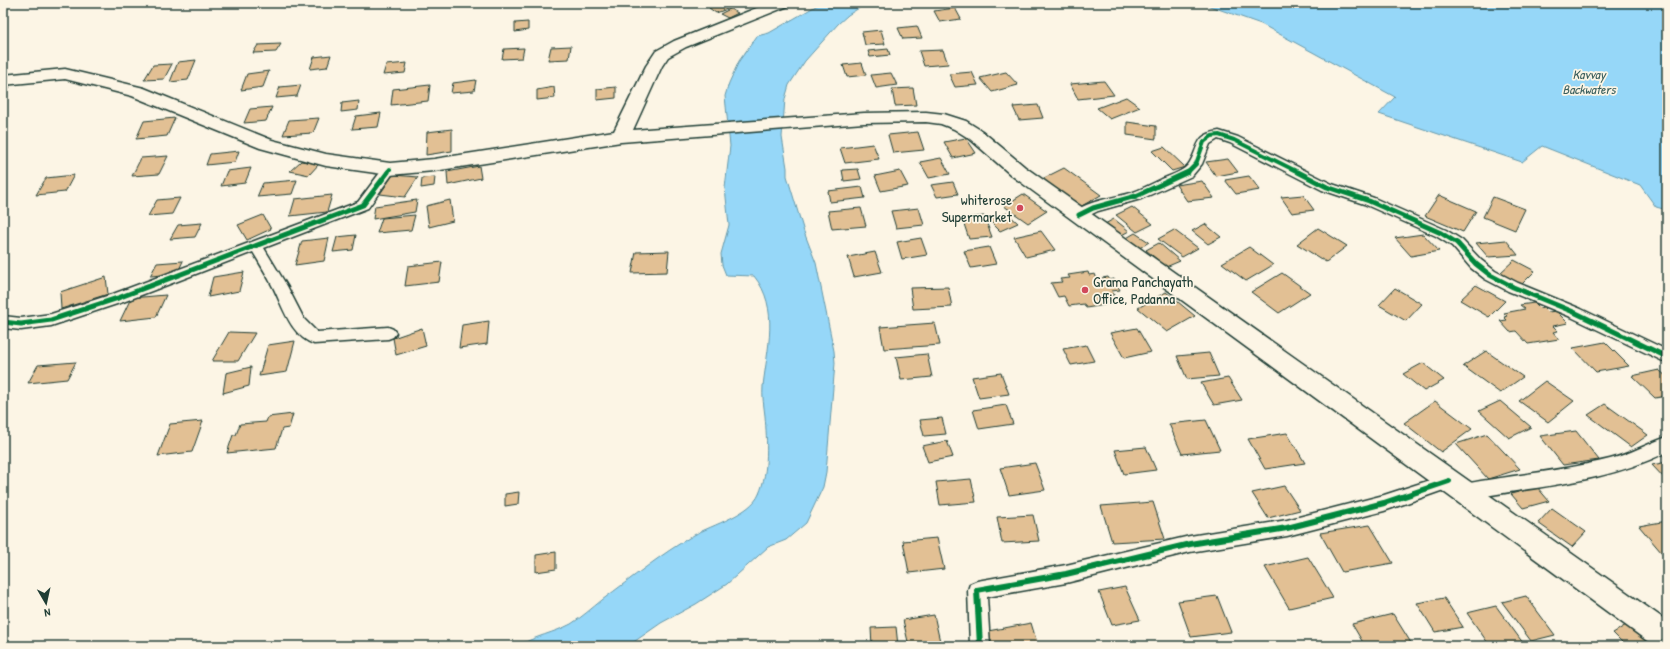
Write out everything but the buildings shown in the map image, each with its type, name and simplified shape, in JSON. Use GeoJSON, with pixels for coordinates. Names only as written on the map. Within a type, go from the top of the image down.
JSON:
{"type":"FeatureCollection","features":[{"type":"Feature","properties":{"kind":"main road"},"geometry":{"type":"LineString","coordinates":[[621,136],[662,54],[680,44],[783,3]]}},
{"type":"Feature","properties":{"kind":"main road"},"geometry":{"type":"LineString","coordinates":[[3,80],[65,74],[138,92],[266,144],[326,160],[390,169],[434,165],[621,136],[864,118],[926,117],[944,119],[960,125],[976,135],[1018,171],[1667,638]]}},
{"type":"Feature","properties":{"kind":"street"},"geometry":{"type":"LineString","coordinates":[[1079,215],[1093,208],[1111,202],[1136,196],[1187,173],[1196,164],[1204,142],[1212,136],[1219,135],[1234,140],[1327,187],[1369,201],[1441,233],[1457,243],[1476,264],[1490,275],[1513,287],[1576,313],[1667,357]]}},
{"type":"Feature","properties":{"kind":"street"},"geometry":{"type":"LineString","coordinates":[[3,322],[21,324],[51,320],[118,298],[363,205],[390,169]]}},
{"type":"Feature","properties":{"kind":"street"},"geometry":{"type":"LineString","coordinates":[[256,246],[283,292],[296,322],[306,333],[314,338],[388,333]]}},
{"type":"Feature","properties":{"kind":"street"},"geometry":{"type":"LineString","coordinates":[[980,646],[977,590],[1066,574],[1190,544],[1287,528],[1457,487],[1508,484],[1572,474],[1629,461],[1667,444]]}},
{"type":"Feature","properties":{"kind":"water"},"geometry":{"type":"Polygon","coordinates":[[[821,3],[867,3],[848,15],[838,24],[805,61],[789,85],[785,99],[782,137],[787,176],[804,232],[816,263],[834,351],[835,363],[826,472],[823,487],[806,523],[786,540],[768,547],[727,584],[696,604],[661,623],[628,646],[518,646],[571,624],[670,550],[694,535],[740,513],[755,501],[759,494],[766,466],[763,390],[769,343],[769,315],[767,301],[762,288],[754,276],[726,275],[722,265],[721,254],[729,225],[725,188],[730,146],[725,96],[739,61],[757,36],[769,33],[821,3]]]}},
{"type":"Feature","properties":{"kind":"water","name":"Kavvay Backwaters"},"geometry":{"type":"Polygon","coordinates":[[[1201,3],[1667,3],[1667,210],[1656,207],[1640,185],[1542,146],[1522,162],[1379,114],[1395,97],[1261,24],[1201,3]]]}},
{"type":"Feature","properties":{"kind":"cycle path"},"geometry":{"type":"LineString","coordinates":[[1079,215],[1093,208],[1136,196],[1187,173],[1196,164],[1204,142],[1212,136],[1219,135],[1234,140],[1327,187],[1369,201],[1441,233],[1457,243],[1476,264],[1490,275],[1513,287],[1576,313],[1667,357]]}},
{"type":"Feature","properties":{"kind":"cycle path"},"geometry":{"type":"LineString","coordinates":[[3,322],[21,324],[51,320],[118,298],[363,205],[390,169]]}},
{"type":"Feature","properties":{"kind":"cycle path"},"geometry":{"type":"LineString","coordinates":[[980,646],[977,590],[1066,574],[1190,544],[1287,528],[1384,503],[1449,481]]}},
{"type":"Feature","properties":{"kind":"place","name":"whiterose Supermarket"},"geometry":{"type":"Point","coordinates":[1020,208]}},
{"type":"Feature","properties":{"kind":"place","name":"Grama Panchayath Office, Padanna"},"geometry":{"type":"Point","coordinates":[1085,290]}}]}
